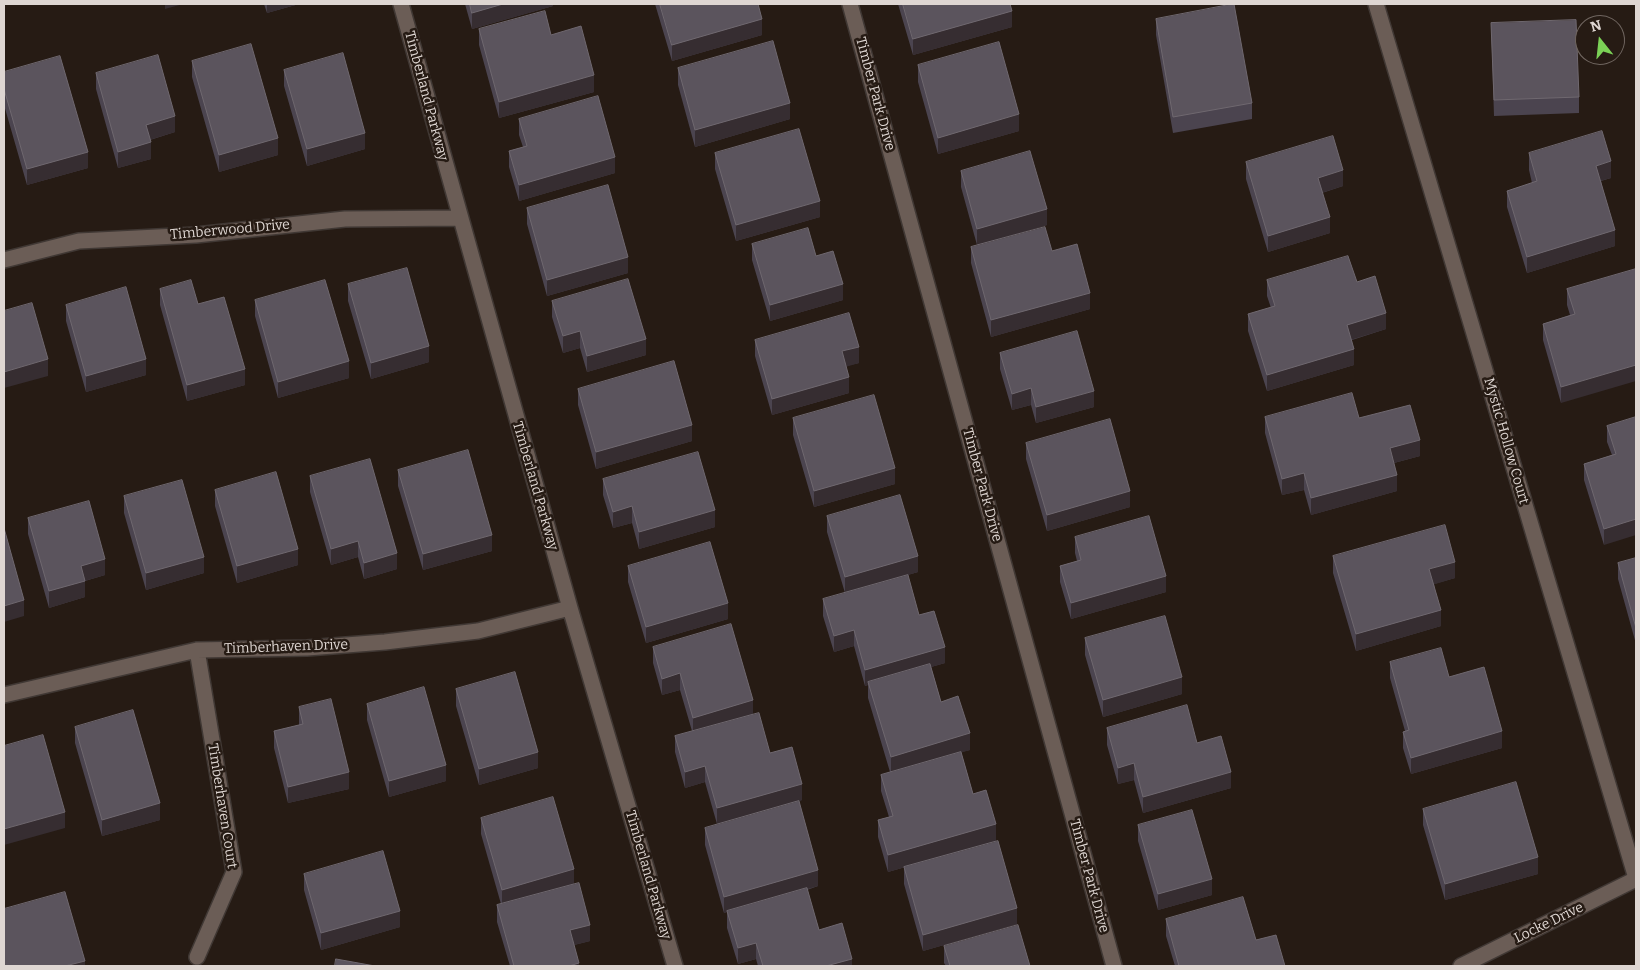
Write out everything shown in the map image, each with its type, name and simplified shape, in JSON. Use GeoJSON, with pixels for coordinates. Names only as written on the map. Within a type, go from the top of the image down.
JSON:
{"type":"FeatureCollection","features":[{"type":"Feature","properties":{"kind":"street","name":"Timberland Parkway"},"geometry":{"type":"LineString","coordinates":[[401,4],[459,218],[570,608],[675,966]]}},
{"type":"Feature","properties":{"kind":"street","name":"Timber Park Drive"},"geometry":{"type":"LineString","coordinates":[[850,4],[1114,966]]}},
{"type":"Feature","properties":{"kind":"street","name":"Mystic Hollow Court"},"geometry":{"type":"LineString","coordinates":[[1376,4],[1636,878]]}},
{"type":"Feature","properties":{"kind":"street","name":"Timberwood Drive"},"geometry":{"type":"LineString","coordinates":[[4,260],[79,240],[196,235],[345,220],[459,218]]}},
{"type":"Feature","properties":{"kind":"street","name":"Timberhaven Drive"},"geometry":{"type":"LineString","coordinates":[[4,695],[197,650],[307,648],[385,642],[478,631],[570,608]]}},
{"type":"Feature","properties":{"kind":"street","name":"Timberhaven Court"},"geometry":{"type":"LineString","coordinates":[[197,650],[234,872],[197,957]]}},
{"type":"Feature","properties":{"kind":"street","name":"Locke Drive"},"geometry":{"type":"LineString","coordinates":[[1461,966],[1636,878]]}},
{"type":"Feature","properties":{"kind":"building"},"geometry":{"type":"Polygon","coordinates":[[[470,4],[503,4],[472,13],[470,4]]]}},
{"type":"Feature","properties":{"kind":"building"},"geometry":{"type":"Polygon","coordinates":[[[660,4],[758,4],[762,19],[672,45],[660,4]]]}},
{"type":"Feature","properties":{"kind":"building"},"geometry":{"type":"Polygon","coordinates":[[[903,4],[1010,4],[1012,11],[913,39],[903,4]]]}},
{"type":"Feature","properties":{"kind":"building"},"geometry":{"type":"Polygon","coordinates":[[[1234,4],[1252,103],[1173,117],[1156,19],[1234,4]]]}},
{"type":"Feature","properties":{"kind":"building"},"geometry":{"type":"Polygon","coordinates":[[[545,11],[551,35],[581,26],[594,75],[499,102],[479,29],[545,11]]]}},
{"type":"Feature","properties":{"kind":"building"},"geometry":{"type":"Polygon","coordinates":[[[1575,20],[1575,65],[1578,65],[1579,97],[1494,100],[1491,23],[1575,20]]]}},
{"type":"Feature","properties":{"kind":"building"},"geometry":{"type":"Polygon","coordinates":[[[773,41],[790,103],[695,130],[678,68],[773,41]]]}},
{"type":"Feature","properties":{"kind":"building"},"geometry":{"type":"Polygon","coordinates":[[[999,42],[1019,114],[938,138],[918,65],[999,42]]]}},
{"type":"Feature","properties":{"kind":"building"},"geometry":{"type":"Polygon","coordinates":[[[251,44],[278,138],[219,155],[192,61],[251,44]]]}},
{"type":"Feature","properties":{"kind":"building"},"geometry":{"type":"Polygon","coordinates":[[[343,53],[365,133],[307,149],[284,70],[343,53]]]}},
{"type":"Feature","properties":{"kind":"building"},"geometry":{"type":"Polygon","coordinates":[[[158,55],[175,116],[146,125],[151,142],[118,152],[96,73],[158,55]]]}},
{"type":"Feature","properties":{"kind":"building"},"geometry":{"type":"Polygon","coordinates":[[[60,56],[88,152],[27,169],[4,89],[4,72],[60,56]]]}},
{"type":"Feature","properties":{"kind":"building"},"geometry":{"type":"Polygon","coordinates":[[[598,96],[615,157],[519,185],[509,151],[527,146],[519,119],[598,96]]]}},
{"type":"Feature","properties":{"kind":"building"},"geometry":{"type":"Polygon","coordinates":[[[799,129],[820,201],[736,225],[715,153],[799,129]]]}},
{"type":"Feature","properties":{"kind":"building"},"geometry":{"type":"Polygon","coordinates":[[[1602,131],[1611,161],[1596,166],[1615,230],[1527,257],[1507,191],[1537,181],[1529,153],[1602,131]]]}},
{"type":"Feature","properties":{"kind":"building"},"geometry":{"type":"Polygon","coordinates":[[[1333,136],[1343,170],[1318,178],[1330,217],[1268,236],[1246,162],[1333,136]]]}},
{"type":"Feature","properties":{"kind":"building"},"geometry":{"type":"Polygon","coordinates":[[[1030,151],[1047,209],[977,229],[961,171],[1030,151]]]}},
{"type":"Feature","properties":{"kind":"building"},"geometry":{"type":"Polygon","coordinates":[[[608,185],[628,257],[547,280],[527,208],[608,185]]]}},
{"type":"Feature","properties":{"kind":"building"},"geometry":{"type":"Polygon","coordinates":[[[1045,227],[1052,251],[1077,244],[1090,293],[991,320],[971,247],[1045,227]]]}},
{"type":"Feature","properties":{"kind":"building"},"geometry":{"type":"Polygon","coordinates":[[[808,228],[816,256],[833,251],[843,284],[770,305],[752,244],[808,228]]]}},
{"type":"Feature","properties":{"kind":"building"},"geometry":{"type":"Polygon","coordinates":[[[1348,256],[1357,282],[1375,276],[1386,313],[1347,325],[1354,349],[1267,375],[1248,314],[1275,306],[1267,280],[1348,256]]]}},
{"type":"Feature","properties":{"kind":"building"},"geometry":{"type":"Polygon","coordinates":[[[407,268],[429,346],[371,363],[348,284],[407,268]]]}},
{"type":"Feature","properties":{"kind":"building"},"geometry":{"type":"Polygon","coordinates":[[[1636,269],[1636,365],[1561,387],[1543,324],[1575,314],[1567,289],[1636,269]]]}},
{"type":"Feature","properties":{"kind":"building"},"geometry":{"type":"Polygon","coordinates":[[[628,279],[646,339],[587,356],[580,331],[563,336],[552,301],[628,279]]]}},
{"type":"Feature","properties":{"kind":"building"},"geometry":{"type":"Polygon","coordinates":[[[191,280],[198,304],[224,297],[245,369],[187,385],[160,289],[191,280]]]}},
{"type":"Feature","properties":{"kind":"building"},"geometry":{"type":"Polygon","coordinates":[[[325,280],[349,361],[278,382],[255,300],[325,280]]]}},
{"type":"Feature","properties":{"kind":"building"},"geometry":{"type":"Polygon","coordinates":[[[126,287],[146,359],[86,376],[66,305],[126,287]]]}},
{"type":"Feature","properties":{"kind":"building"},"geometry":{"type":"Polygon","coordinates":[[[32,303],[48,359],[4,372],[4,311],[32,303]]]}},
{"type":"Feature","properties":{"kind":"building"},"geometry":{"type":"Polygon","coordinates":[[[849,313],[859,347],[842,351],[849,377],[772,399],[755,340],[849,313]]]}},
{"type":"Feature","properties":{"kind":"building"},"geometry":{"type":"Polygon","coordinates":[[[1077,331],[1094,391],[1036,407],[1031,388],[1012,394],[1000,353],[1077,331]]]}},
{"type":"Feature","properties":{"kind":"building"},"geometry":{"type":"Polygon","coordinates":[[[674,361],[692,425],[596,452],[578,389],[674,361]]]}},
{"type":"Feature","properties":{"kind":"building"},"geometry":{"type":"Polygon","coordinates":[[[1352,393],[1359,418],[1410,405],[1420,440],[1390,448],[1397,475],[1311,498],[1304,473],[1282,479],[1265,417],[1352,393]]]}},
{"type":"Feature","properties":{"kind":"building"},"geometry":{"type":"Polygon","coordinates":[[[874,395],[895,468],[814,491],[793,418],[874,395]]]}},
{"type":"Feature","properties":{"kind":"building"},"geometry":{"type":"Polygon","coordinates":[[[1636,417],[1636,519],[1604,529],[1584,464],[1616,454],[1607,426],[1636,417]]]}},
{"type":"Feature","properties":{"kind":"building"},"geometry":{"type":"Polygon","coordinates":[[[1110,419],[1130,491],[1047,515],[1026,443],[1110,419]]]}},
{"type":"Feature","properties":{"kind":"building"},"geometry":{"type":"Polygon","coordinates":[[[468,450],[492,535],[423,554],[398,470],[468,450]]]}},
{"type":"Feature","properties":{"kind":"building"},"geometry":{"type":"Polygon","coordinates":[[[698,452],[715,510],[639,532],[632,506],[613,512],[603,479],[698,452]]]}},
{"type":"Feature","properties":{"kind":"building"},"geometry":{"type":"Polygon","coordinates":[[[370,459],[397,553],[364,563],[358,541],[331,549],[310,476],[370,459]]]}},
{"type":"Feature","properties":{"kind":"building"},"geometry":{"type":"Polygon","coordinates":[[[276,472],[298,549],[237,566],[215,490],[276,472]]]}},
{"type":"Feature","properties":{"kind":"building"},"geometry":{"type":"Polygon","coordinates":[[[182,480],[204,557],[146,573],[124,496],[182,480]]]}},
{"type":"Feature","properties":{"kind":"building"},"geometry":{"type":"Polygon","coordinates":[[[900,495],[918,556],[845,577],[827,516],[900,495]]]}},
{"type":"Feature","properties":{"kind":"building"},"geometry":{"type":"Polygon","coordinates":[[[89,501],[105,559],[81,566],[85,581],[49,591],[28,518],[89,501]]]}},
{"type":"Feature","properties":{"kind":"building"},"geometry":{"type":"Polygon","coordinates":[[[1149,516],[1166,576],[1071,603],[1060,566],[1081,560],[1075,537],[1149,516]]]}},
{"type":"Feature","properties":{"kind":"building"},"geometry":{"type":"Polygon","coordinates":[[[1445,525],[1455,562],[1429,569],[1441,610],[1356,634],[1333,556],[1445,525]]]}},
{"type":"Feature","properties":{"kind":"building"},"geometry":{"type":"Polygon","coordinates":[[[4,528],[24,600],[4,606],[4,528]]]}},
{"type":"Feature","properties":{"kind":"building"},"geometry":{"type":"Polygon","coordinates":[[[710,542],[728,603],[646,627],[628,566],[710,542]]]}},
{"type":"Feature","properties":{"kind":"building"},"geometry":{"type":"Polygon","coordinates":[[[1636,558],[1636,628],[1618,563],[1636,558]]]}},
{"type":"Feature","properties":{"kind":"building"},"geometry":{"type":"Polygon","coordinates":[[[908,575],[919,615],[934,611],[945,647],[865,670],[854,630],[834,636],[823,599],[908,575]]]}},
{"type":"Feature","properties":{"kind":"building"},"geometry":{"type":"Polygon","coordinates":[[[1165,616],[1182,677],[1103,700],[1085,638],[1165,616]]]}},
{"type":"Feature","properties":{"kind":"building"},"geometry":{"type":"Polygon","coordinates":[[[731,624],[753,700],[693,718],[680,673],[662,679],[653,647],[731,624]]]}},
{"type":"Feature","properties":{"kind":"building"},"geometry":{"type":"Polygon","coordinates":[[[1441,648],[1449,677],[1484,667],[1502,731],[1411,758],[1403,732],[1409,730],[1390,662],[1441,648]]]}},
{"type":"Feature","properties":{"kind":"building"},"geometry":{"type":"Polygon","coordinates":[[[930,664],[941,702],[958,696],[970,733],[891,757],[868,682],[930,664]]]}},
{"type":"Feature","properties":{"kind":"building"},"geometry":{"type":"Polygon","coordinates":[[[515,672],[538,752],[479,769],[456,689],[515,672]]]}},
{"type":"Feature","properties":{"kind":"building"},"geometry":{"type":"Polygon","coordinates":[[[424,687],[446,765],[389,781],[367,704],[424,687]]]}},
{"type":"Feature","properties":{"kind":"building"},"geometry":{"type":"Polygon","coordinates":[[[331,699],[349,772],[288,787],[274,731],[303,724],[299,707],[331,699]]]}},
{"type":"Feature","properties":{"kind":"building"},"geometry":{"type":"Polygon","coordinates":[[[1187,705],[1197,743],[1221,736],[1231,772],[1143,797],[1134,763],[1118,768],[1107,728],[1187,705]]]}},
{"type":"Feature","properties":{"kind":"building"},"geometry":{"type":"Polygon","coordinates":[[[133,710],[160,803],[102,820],[75,727],[133,710]]]}},
{"type":"Feature","properties":{"kind":"building"},"geometry":{"type":"Polygon","coordinates":[[[759,713],[770,753],[792,747],[802,784],[717,808],[705,766],[685,772],[675,736],[759,713]]]}},
{"type":"Feature","properties":{"kind":"building"},"geometry":{"type":"Polygon","coordinates":[[[43,735],[65,812],[4,829],[4,746],[43,735]]]}},
{"type":"Feature","properties":{"kind":"building"},"geometry":{"type":"Polygon","coordinates":[[[961,752],[973,794],[986,790],[996,824],[888,855],[878,820],[893,816],[881,775],[961,752]]]}},
{"type":"Feature","properties":{"kind":"building"},"geometry":{"type":"Polygon","coordinates":[[[1516,782],[1538,857],[1445,884],[1423,809],[1516,782]]]}},
{"type":"Feature","properties":{"kind":"building"},"geometry":{"type":"Polygon","coordinates":[[[553,797],[574,869],[502,890],[481,818],[553,797]]]}},
{"type":"Feature","properties":{"kind":"building"},"geometry":{"type":"Polygon","coordinates":[[[799,801],[818,870],[724,897],[705,828],[799,801]]]}},
{"type":"Feature","properties":{"kind":"building"},"geometry":{"type":"Polygon","coordinates":[[[1192,810],[1212,879],[1158,894],[1138,825],[1192,810]]]}},
{"type":"Feature","properties":{"kind":"building"},"geometry":{"type":"Polygon","coordinates":[[[998,841],[1017,908],[923,935],[904,867],[998,841]]]}},
{"type":"Feature","properties":{"kind":"building"},"geometry":{"type":"Polygon","coordinates":[[[383,851],[400,911],[321,933],[304,874],[383,851]]]}},
{"type":"Feature","properties":{"kind":"building"},"geometry":{"type":"Polygon","coordinates":[[[579,883],[590,925],[570,930],[579,963],[569,966],[514,966],[497,905],[579,883]]]}},
{"type":"Feature","properties":{"kind":"building"},"geometry":{"type":"Polygon","coordinates":[[[807,888],[819,930],[842,923],[852,959],[826,966],[763,966],[756,943],[738,948],[727,911],[807,888]]]}},
{"type":"Feature","properties":{"kind":"building"},"geometry":{"type":"Polygon","coordinates":[[[65,892],[85,961],[65,966],[4,966],[4,909],[65,892]]]}},
{"type":"Feature","properties":{"kind":"building"},"geometry":{"type":"Polygon","coordinates":[[[1243,897],[1256,940],[1276,935],[1285,966],[1179,966],[1166,919],[1243,897]]]}},
{"type":"Feature","properties":{"kind":"building"},"geometry":{"type":"Polygon","coordinates":[[[1018,925],[1030,966],[950,966],[944,946],[1018,925]]]}},
{"type":"Feature","properties":{"kind":"building"},"geometry":{"type":"Polygon","coordinates":[[[336,959],[375,966],[335,966],[336,959]]]}}]}
